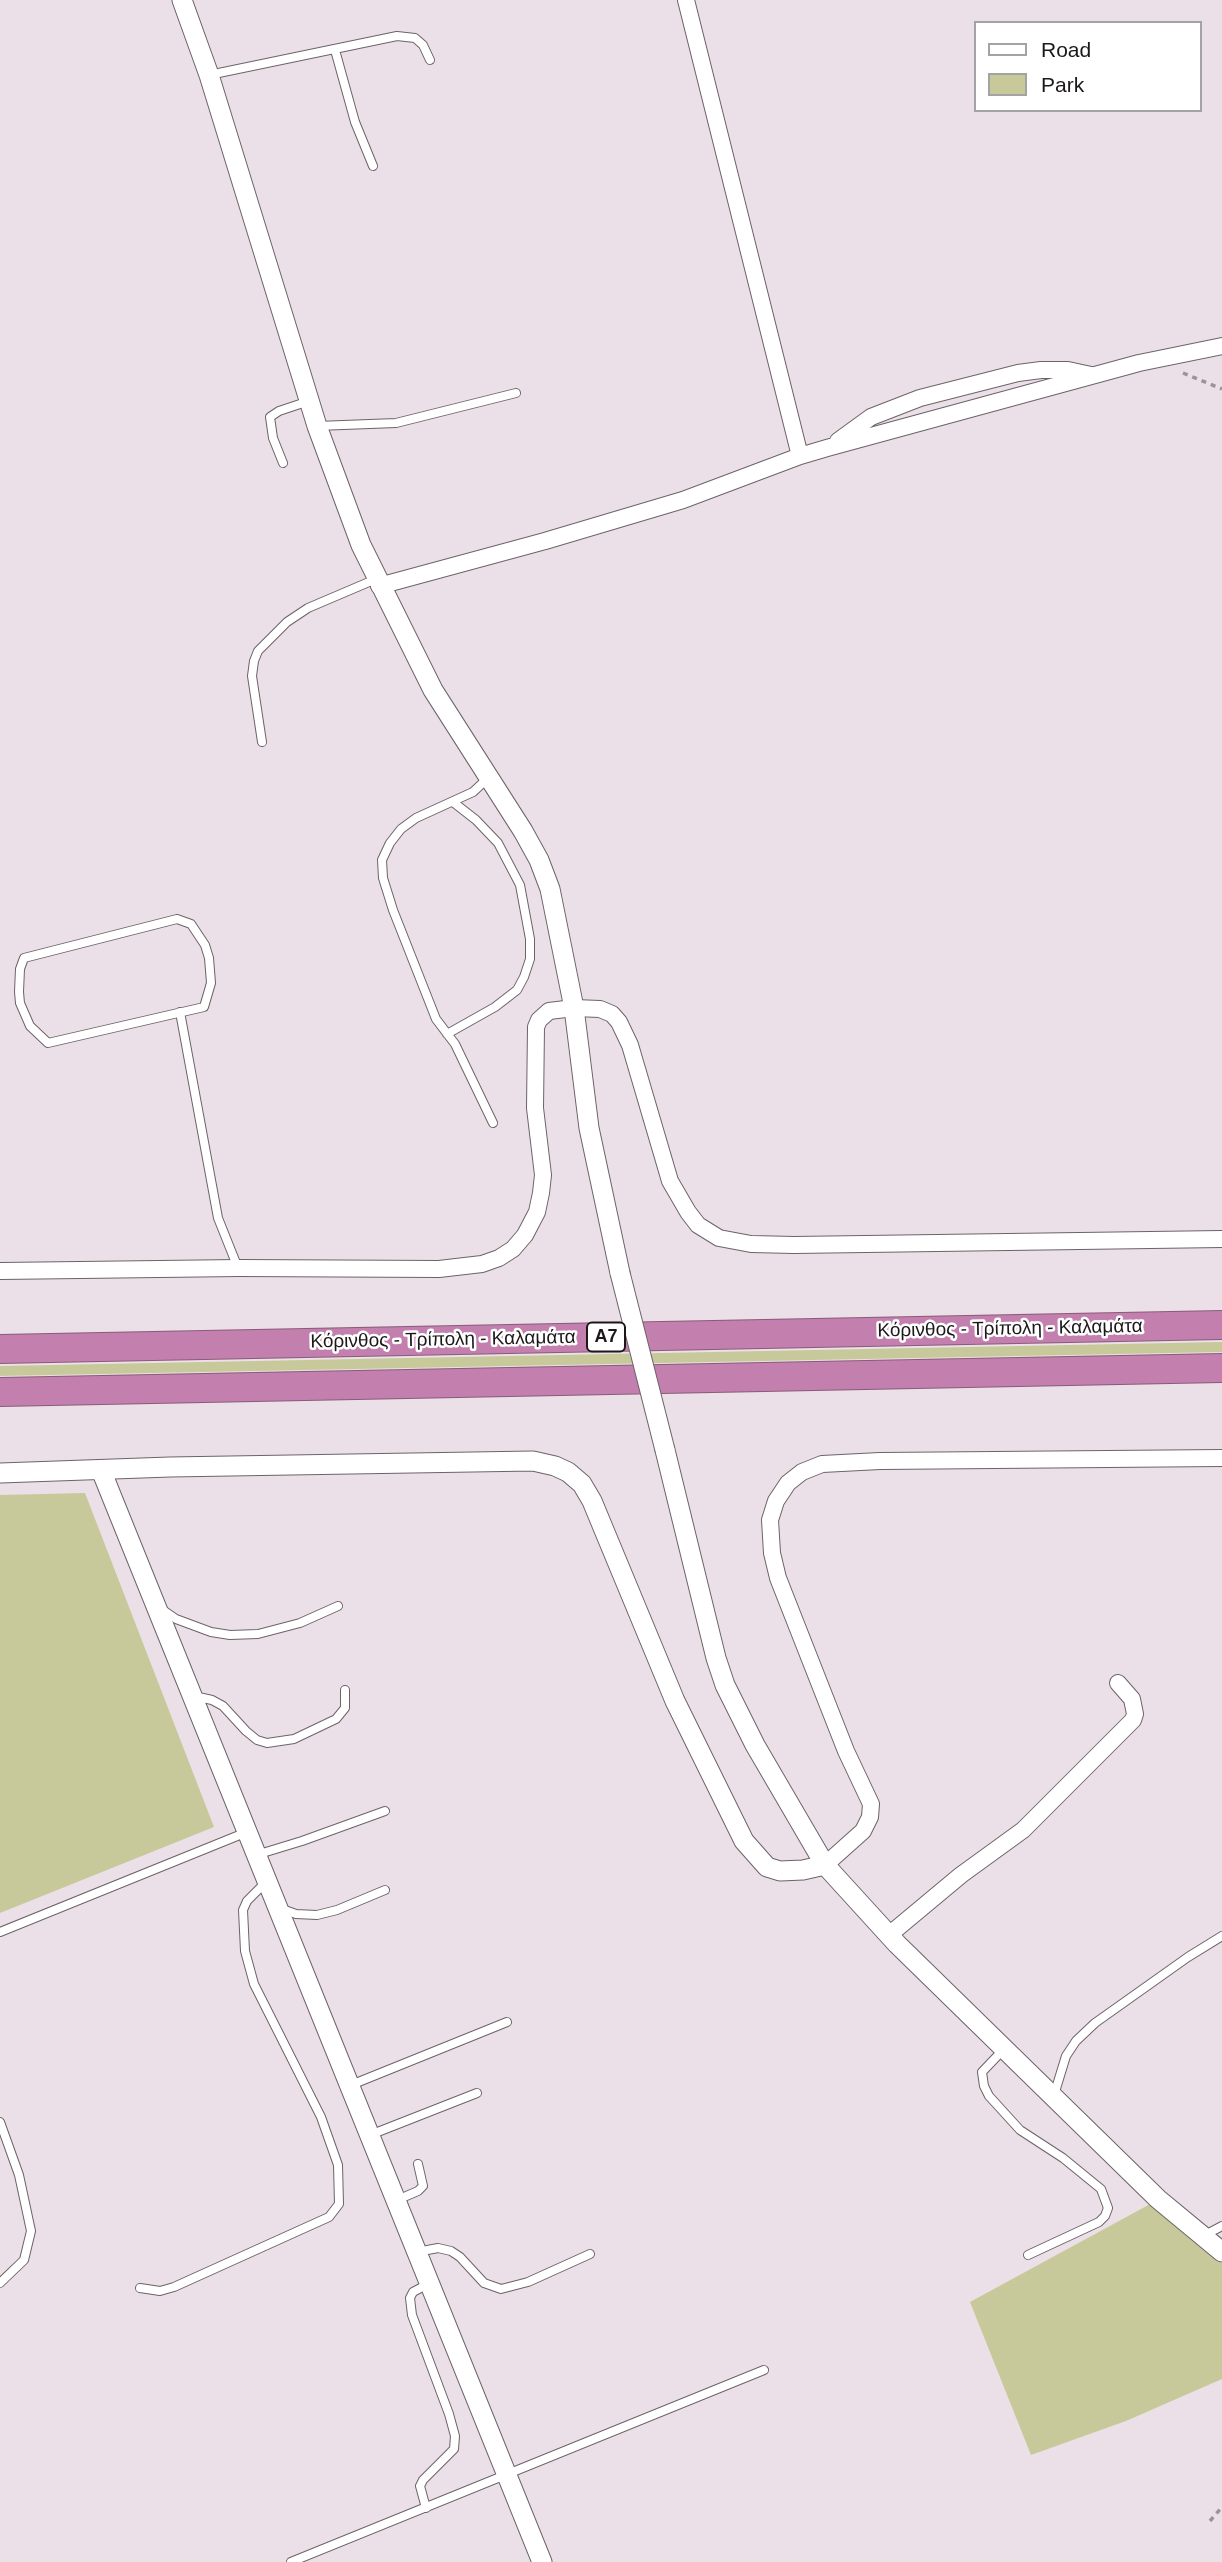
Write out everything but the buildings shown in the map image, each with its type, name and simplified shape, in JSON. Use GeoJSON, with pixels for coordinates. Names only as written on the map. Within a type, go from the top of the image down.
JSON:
{"type":"FeatureCollection","features":[{"type":"Feature","properties":{"kind":"highway","name":"Κόρινθος - Τρίπολη - Καλαμάτα"},"geometry":{"type":"LineString","coordinates":[[0,1349],[1222,1325]]}},
{"type":"Feature","properties":{"kind":"highway","name":"Α7"},"geometry":{"type":"LineString","coordinates":[[0,1392],[1222,1368]]}},
{"type":"Feature","properties":{"kind":"street"},"geometry":{"type":"LineString","coordinates":[[182,0],[209,75],[338,487],[378,583],[433,690],[523,831],[539,860],[550,889],[574,1008],[589,1128],[620,1273],[725,1685],[755,1745],[825,1865],[889,1935],[1003,2049],[1158,2199],[1222,2252]]}},
{"type":"Feature","properties":{"kind":"street"},"geometry":{"type":"LineString","coordinates":[[686,0],[800,456]]}},
{"type":"Feature","properties":{"kind":"street"},"geometry":{"type":"LineString","coordinates":[[378,583],[635,515],[827,448],[1139,363],[1222,346]]}},
{"type":"Feature","properties":{"kind":"street"},"geometry":{"type":"LineString","coordinates":[[827,448],[871,417],[920,398],[1018,373],[1041,370],[1068,370],[1094,376]]}},
{"type":"Feature","properties":{"kind":"street"},"geometry":{"type":"LineString","coordinates":[[0,1271],[439,1269],[492,1262],[513,1249],[530,1228],[537,1212],[542,1185],[535,1108],[538,1020],[549,1011],[574,1008],[600,1009],[612,1014],[619,1022],[630,1045],[670,1181],[694,1220],[707,1232],[719,1238],[751,1244],[794,1245],[1222,1239]]}},
{"type":"Feature","properties":{"kind":"street"},"geometry":{"type":"LineString","coordinates":[[0,1473],[533,1461],[568,1472],[582,1484],[592,1501],[675,1701],[744,1842],[767,1867],[780,1871],[825,1865],[863,1831],[870,1817],[871,1804],[846,1751],[778,1578],[772,1553],[770,1520],[776,1502],[788,1483],[802,1472],[822,1464],[880,1461],[1222,1458]]}},
{"type":"Feature","properties":{"kind":"street"},"geometry":{"type":"LineString","coordinates":[[101,1470],[542,2562]]}},
{"type":"Feature","properties":{"kind":"street"},"geometry":{"type":"LineString","coordinates":[[889,1935],[961,1875],[1023,1830],[1133,1720],[1135,1714],[1132,1699],[1118,1683]]}},
{"type":"Feature","properties":{"kind":"lane"},"geometry":{"type":"LineString","coordinates":[[209,75],[404,36],[415,38],[422,45],[429,60]]}},
{"type":"Feature","properties":{"kind":"lane"},"geometry":{"type":"LineString","coordinates":[[335,50],[355,122],[373,166]]}},
{"type":"Feature","properties":{"kind":"lane"},"geometry":{"type":"LineString","coordinates":[[317,426],[396,423],[516,393]]}},
{"type":"Feature","properties":{"kind":"lane"},"geometry":{"type":"LineString","coordinates":[[283,463],[273,438],[270,417],[279,411],[309,401]]}},
{"type":"Feature","properties":{"kind":"lane"},"geometry":{"type":"LineString","coordinates":[[262,742],[252,676],[258,652],[287,622],[308,608],[378,583]]}},
{"type":"Feature","properties":{"kind":"lane"},"geometry":{"type":"LineString","coordinates":[[488,778],[473,792],[416,818],[401,828],[390,842],[382,860],[383,878],[393,910],[436,1019],[455,1044],[493,1123]]}},
{"type":"Feature","properties":{"kind":"lane"},"geometry":{"type":"LineString","coordinates":[[447,1034],[495,1007],[517,989],[530,959],[530,939],[520,886],[498,843],[476,820],[453,802]]}},
{"type":"Feature","properties":{"kind":"lane"},"geometry":{"type":"LineString","coordinates":[[177,919],[191,924],[199,934],[211,970],[211,983],[204,1007],[180,1012],[48,1044],[30,1026],[24,1015],[19,992],[20,969],[24,958],[177,919]]}},
{"type":"Feature","properties":{"kind":"lane"},"geometry":{"type":"LineString","coordinates":[[180,1012],[218,1218],[239,1268]]}},
{"type":"Feature","properties":{"kind":"lane"},"geometry":{"type":"LineString","coordinates":[[155,1604],[176,1619],[211,1632],[230,1635],[258,1634],[289,1626],[338,1606]]}},
{"type":"Feature","properties":{"kind":"lane"},"geometry":{"type":"LineString","coordinates":[[191,1695],[223,1706],[246,1731],[257,1740],[267,1743],[294,1739],[336,1719],[345,1708],[345,1690]]}},
{"type":"Feature","properties":{"kind":"lane"},"geometry":{"type":"LineString","coordinates":[[256,1855],[385,1811]]}},
{"type":"Feature","properties":{"kind":"lane"},"geometry":{"type":"LineString","coordinates":[[0,1932],[247,1832]]}},
{"type":"Feature","properties":{"kind":"lane"},"geometry":{"type":"LineString","coordinates":[[140,2288],[160,2291],[174,2287],[329,2217],[339,2204],[338,2165],[321,2117],[254,1984],[245,1951],[243,1910],[247,1901],[267,1881]]}},
{"type":"Feature","properties":{"kind":"lane"},"geometry":{"type":"LineString","coordinates":[[278,1908],[296,1914],[317,1915],[337,1910],[385,1890]]}},
{"type":"Feature","properties":{"kind":"lane"},"geometry":{"type":"LineString","coordinates":[[1054,2098],[1066,2056],[1076,2041],[1137,1993],[1222,1936]]}},
{"type":"Feature","properties":{"kind":"lane"},"geometry":{"type":"LineString","coordinates":[[350,2085],[508,2022]]}},
{"type":"Feature","properties":{"kind":"lane"},"geometry":{"type":"LineString","coordinates":[[1003,2049],[982,2072],[989,2096],[1020,2130],[1063,2158],[1101,2189],[1108,2208],[1099,2222],[1028,2255]]}},
{"type":"Feature","properties":{"kind":"lane"},"geometry":{"type":"LineString","coordinates":[[370,2136],[477,2093]]}},
{"type":"Feature","properties":{"kind":"lane"},"geometry":{"type":"LineString","coordinates":[[0,2122],[19,2175],[31,2231],[24,2260],[0,2283]]}},
{"type":"Feature","properties":{"kind":"lane"},"geometry":{"type":"LineString","coordinates":[[396,2201],[423,2186],[418,2164]]}},
{"type":"Feature","properties":{"kind":"lane"},"geometry":{"type":"LineString","coordinates":[[1203,2236],[1222,2226]]}},
{"type":"Feature","properties":{"kind":"lane"},"geometry":{"type":"LineString","coordinates":[[417,2252],[438,2248],[451,2251],[484,2283],[501,2289],[528,2282],[590,2254]]}},
{"type":"Feature","properties":{"kind":"lane"},"geometry":{"type":"LineString","coordinates":[[426,2508],[421,2486],[423,2480],[454,2449],[455,2436],[412,2315],[410,2298],[413,2292],[430,2283]]}},
{"type":"Feature","properties":{"kind":"lane"},"geometry":{"type":"LineString","coordinates":[[291,2562],[765,2370]]}},
{"type":"Feature","properties":{"kind":"path"},"geometry":{"type":"LineString","coordinates":[[1180,371],[1222,389]]}},
{"type":"Feature","properties":{"kind":"path"},"geometry":{"type":"LineString","coordinates":[[1210,2521],[1222,2507]]}},
{"type":"Feature","properties":{"kind":"green space"},"geometry":{"type":"Polygon","coordinates":[[[1222,1342],[1222,1352],[0,1376],[0,1366],[1222,1342]]]}},
{"type":"Feature","properties":{"kind":"green space"},"geometry":{"type":"Polygon","coordinates":[[[85,1493],[214,1827],[0,1913],[0,1495],[85,1493]]]}},
{"type":"Feature","properties":{"kind":"green space"},"geometry":{"type":"Polygon","coordinates":[[[1152,2203],[1222,2263],[1222,2379],[1126,2421],[1031,2455],[970,2302],[1152,2203]]]}}]}
